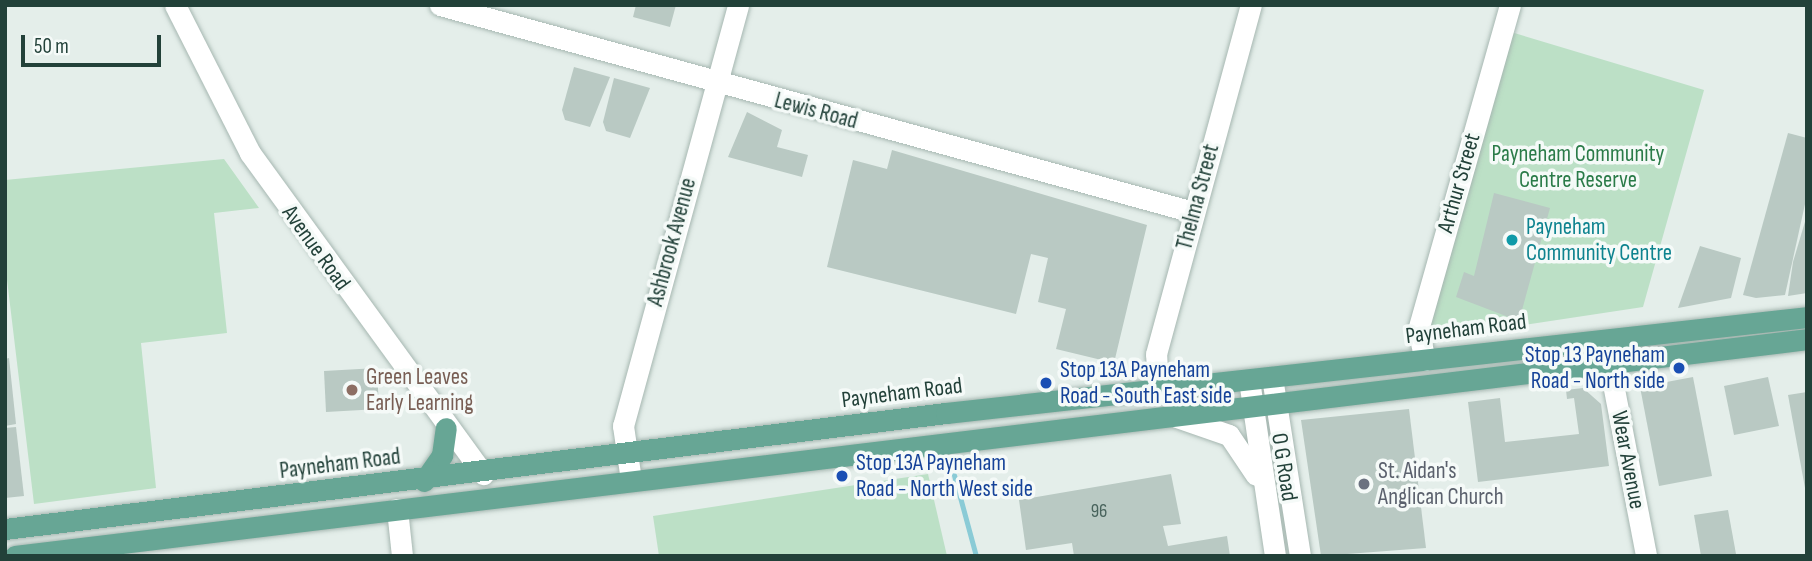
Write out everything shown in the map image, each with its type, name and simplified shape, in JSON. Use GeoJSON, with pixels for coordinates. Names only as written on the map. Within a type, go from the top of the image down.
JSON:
{"type":"FeatureCollection","features":[{"type":"Feature","properties":{"kind":"main road","name":"Payneham Road"},"geometry":{"type":"LineString","coordinates":[[5,529],[483,474],[1158,390],[1807,317]]}},
{"type":"Feature","properties":{"kind":"main road"},"geometry":{"type":"LineString","coordinates":[[15,556],[1807,339]]}},
{"type":"Feature","properties":{"kind":"main road"},"geometry":{"type":"LineString","coordinates":[[424,481],[442,455],[446,428]]}},
{"type":"Feature","properties":{"kind":"main road"},"geometry":{"type":"LineString","coordinates":[[455,501],[483,474],[510,489],[541,491]]}},
{"type":"Feature","properties":{"kind":"main road"},"geometry":{"type":"LineString","coordinates":[[280,497],[293,516],[331,517]]}},
{"type":"Feature","properties":{"kind":"street","name":"Avenue Road"},"geometry":{"type":"LineString","coordinates":[[175,5],[250,153],[446,428],[483,474]]}},
{"type":"Feature","properties":{"kind":"street","name":"Lewis Road"},"geometry":{"type":"LineString","coordinates":[[440,5],[715,84],[1193,212]]}},
{"type":"Feature","properties":{"kind":"street","name":"Ashbrook Avenue"},"geometry":{"type":"LineString","coordinates":[[631,480],[623,426],[738,5]]}},
{"type":"Feature","properties":{"kind":"street","name":"Thelma Street"},"geometry":{"type":"LineString","coordinates":[[1158,390],[1156,354],[1251,5]]}},
{"type":"Feature","properties":{"kind":"street","name":"Arthur Street"},"geometry":{"type":"LineString","coordinates":[[1425,360],[1418,330],[1510,5]]}},
{"type":"Feature","properties":{"kind":"street","name":"Wear Avenue"},"geometry":{"type":"LineString","coordinates":[[1609,363],[1646,556]]}},
{"type":"Feature","properties":{"kind":"street","name":"O G Road"},"geometry":{"type":"LineString","coordinates":[[1272,377],[1300,556]]}},
{"type":"Feature","properties":{"kind":"street","name":"O G Road"},"geometry":{"type":"LineString","coordinates":[[1249,380],[1275,556]]}},
{"type":"Feature","properties":{"kind":"street"},"geometry":{"type":"LineString","coordinates":[[1166,415],[1229,435],[1264,493]]}},
{"type":"Feature","properties":{"kind":"street"},"geometry":{"type":"LineString","coordinates":[[397,509],[402,556]]}},
{"type":"Feature","properties":{"kind":"green space","name":"Payneham Community Centre Reserve"},"geometry":{"type":"Polygon","coordinates":[[[1511,32],[1704,90],[1643,307],[1438,338],[1430,325],[1511,32]]]}},
{"type":"Feature","properties":{"kind":"green space"},"geometry":{"type":"Polygon","coordinates":[[[224,159],[259,208],[214,213],[227,333],[141,343],[156,488],[34,504],[5,263],[5,180],[224,159]]]}},
{"type":"Feature","properties":{"kind":"green space"},"geometry":{"type":"Polygon","coordinates":[[[928,474],[947,556],[659,556],[653,516],[928,474]]]}},
{"type":"Feature","properties":{"kind":"building"},"geometry":{"type":"Polygon","coordinates":[[[636,5],[676,5],[670,27],[633,17],[636,5]]]}},
{"type":"Feature","properties":{"kind":"building"},"geometry":{"type":"Polygon","coordinates":[[[574,67],[610,77],[590,127],[565,120],[562,110],[574,67]]]}},
{"type":"Feature","properties":{"kind":"building"},"geometry":{"type":"Polygon","coordinates":[[[614,78],[650,88],[630,138],[606,131],[603,122],[614,78]]]}},
{"type":"Feature","properties":{"kind":"building"},"geometry":{"type":"Polygon","coordinates":[[[747,112],[782,130],[777,147],[808,155],[802,177],[728,157],[747,112]]]}},
{"type":"Feature","properties":{"kind":"building"},"geometry":{"type":"Polygon","coordinates":[[[1788,133],[1807,138],[1807,195],[1785,295],[1756,298],[1743,295],[1788,133]]]}},
{"type":"Feature","properties":{"kind":"building"},"geometry":{"type":"Polygon","coordinates":[[[892,150],[1147,225],[1114,363],[1056,349],[1066,309],[1038,302],[1048,258],[1031,254],[1016,314],[827,267],[853,160],[887,169],[892,150]]]}},
{"type":"Feature","properties":{"kind":"building","name":"Payneham Community Centre"},"geometry":{"type":"Polygon","coordinates":[[[1494,193],[1550,208],[1519,321],[1456,297],[1464,272],[1474,276],[1494,193]]]}},
{"type":"Feature","properties":{"kind":"building"},"geometry":{"type":"Polygon","coordinates":[[[1807,215],[1807,293],[1788,296],[1793,262],[1807,215]]]}},
{"type":"Feature","properties":{"kind":"building"},"geometry":{"type":"Polygon","coordinates":[[[1700,246],[1741,258],[1731,298],[1678,308],[1700,246]]]}},
{"type":"Feature","properties":{"kind":"building"},"geometry":{"type":"Polygon","coordinates":[[[9,358],[16,424],[5,426],[5,359],[9,358]]]}},
{"type":"Feature","properties":{"kind":"building","name":"Green Leaves Early Learning"},"geometry":{"type":"Polygon","coordinates":[[[377,368],[379,409],[326,412],[324,371],[377,368]]]}},
{"type":"Feature","properties":{"kind":"building"},"geometry":{"type":"Polygon","coordinates":[[[1693,377],[1712,476],[1659,486],[1640,387],[1693,377]]]}},
{"type":"Feature","properties":{"kind":"building"},"geometry":{"type":"Polygon","coordinates":[[[1768,377],[1779,426],[1734,435],[1724,386],[1768,377]]]}},
{"type":"Feature","properties":{"kind":"building"},"geometry":{"type":"Polygon","coordinates":[[[1583,388],[1601,404],[1609,466],[1478,482],[1468,402],[1500,398],[1505,442],[1579,434],[1574,398],[1567,399],[1566,390],[1583,388]]]}},
{"type":"Feature","properties":{"kind":"building"},"geometry":{"type":"Polygon","coordinates":[[[1807,392],[1807,488],[1805,488],[1788,395],[1807,392]]]}},
{"type":"Feature","properties":{"kind":"building","name":"St. Aidan's Anglican Church"},"geometry":{"type":"Polygon","coordinates":[[[1409,409],[1426,548],[1321,556],[1301,420],[1409,409]]]}},
{"type":"Feature","properties":{"kind":"building"},"geometry":{"type":"Polygon","coordinates":[[[16,427],[24,496],[5,498],[5,428],[16,427]]]}},
{"type":"Feature","properties":{"kind":"building"},"geometry":{"type":"Polygon","coordinates":[[[1171,474],[1181,524],[1163,526],[1168,546],[1227,536],[1230,556],[1074,556],[1072,543],[1026,550],[1019,500],[1171,474]]]}},
{"type":"Feature","properties":{"kind":"building"},"geometry":{"type":"Polygon","coordinates":[[[1728,510],[1736,554],[1701,556],[1694,515],[1728,510]]]}},
{"type":"Feature","properties":{"kind":"waterway"},"geometry":{"type":"LineString","coordinates":[[954,475],[976,556]]}},
{"type":"Feature","properties":{"kind":"place","name":"Payneham Community Centre"},"geometry":{"type":"Point","coordinates":[1512,240]}},
{"type":"Feature","properties":{"kind":"place","name":"Stop 13 Payneham Road - North side"},"geometry":{"type":"Point","coordinates":[1679,368]}},
{"type":"Feature","properties":{"kind":"place","name":"Stop 13A Payneham Road - South East side"},"geometry":{"type":"Point","coordinates":[1046,383]}},
{"type":"Feature","properties":{"kind":"place","name":"Green Leaves Early Learning"},"geometry":{"type":"Point","coordinates":[352,390]}},
{"type":"Feature","properties":{"kind":"place","name":"Stop 13A Payneham Road - North West side"},"geometry":{"type":"Point","coordinates":[842,476]}},
{"type":"Feature","properties":{"kind":"place","name":"St. Aidan's Anglican Church"},"geometry":{"type":"Point","coordinates":[1364,484]}}]}
